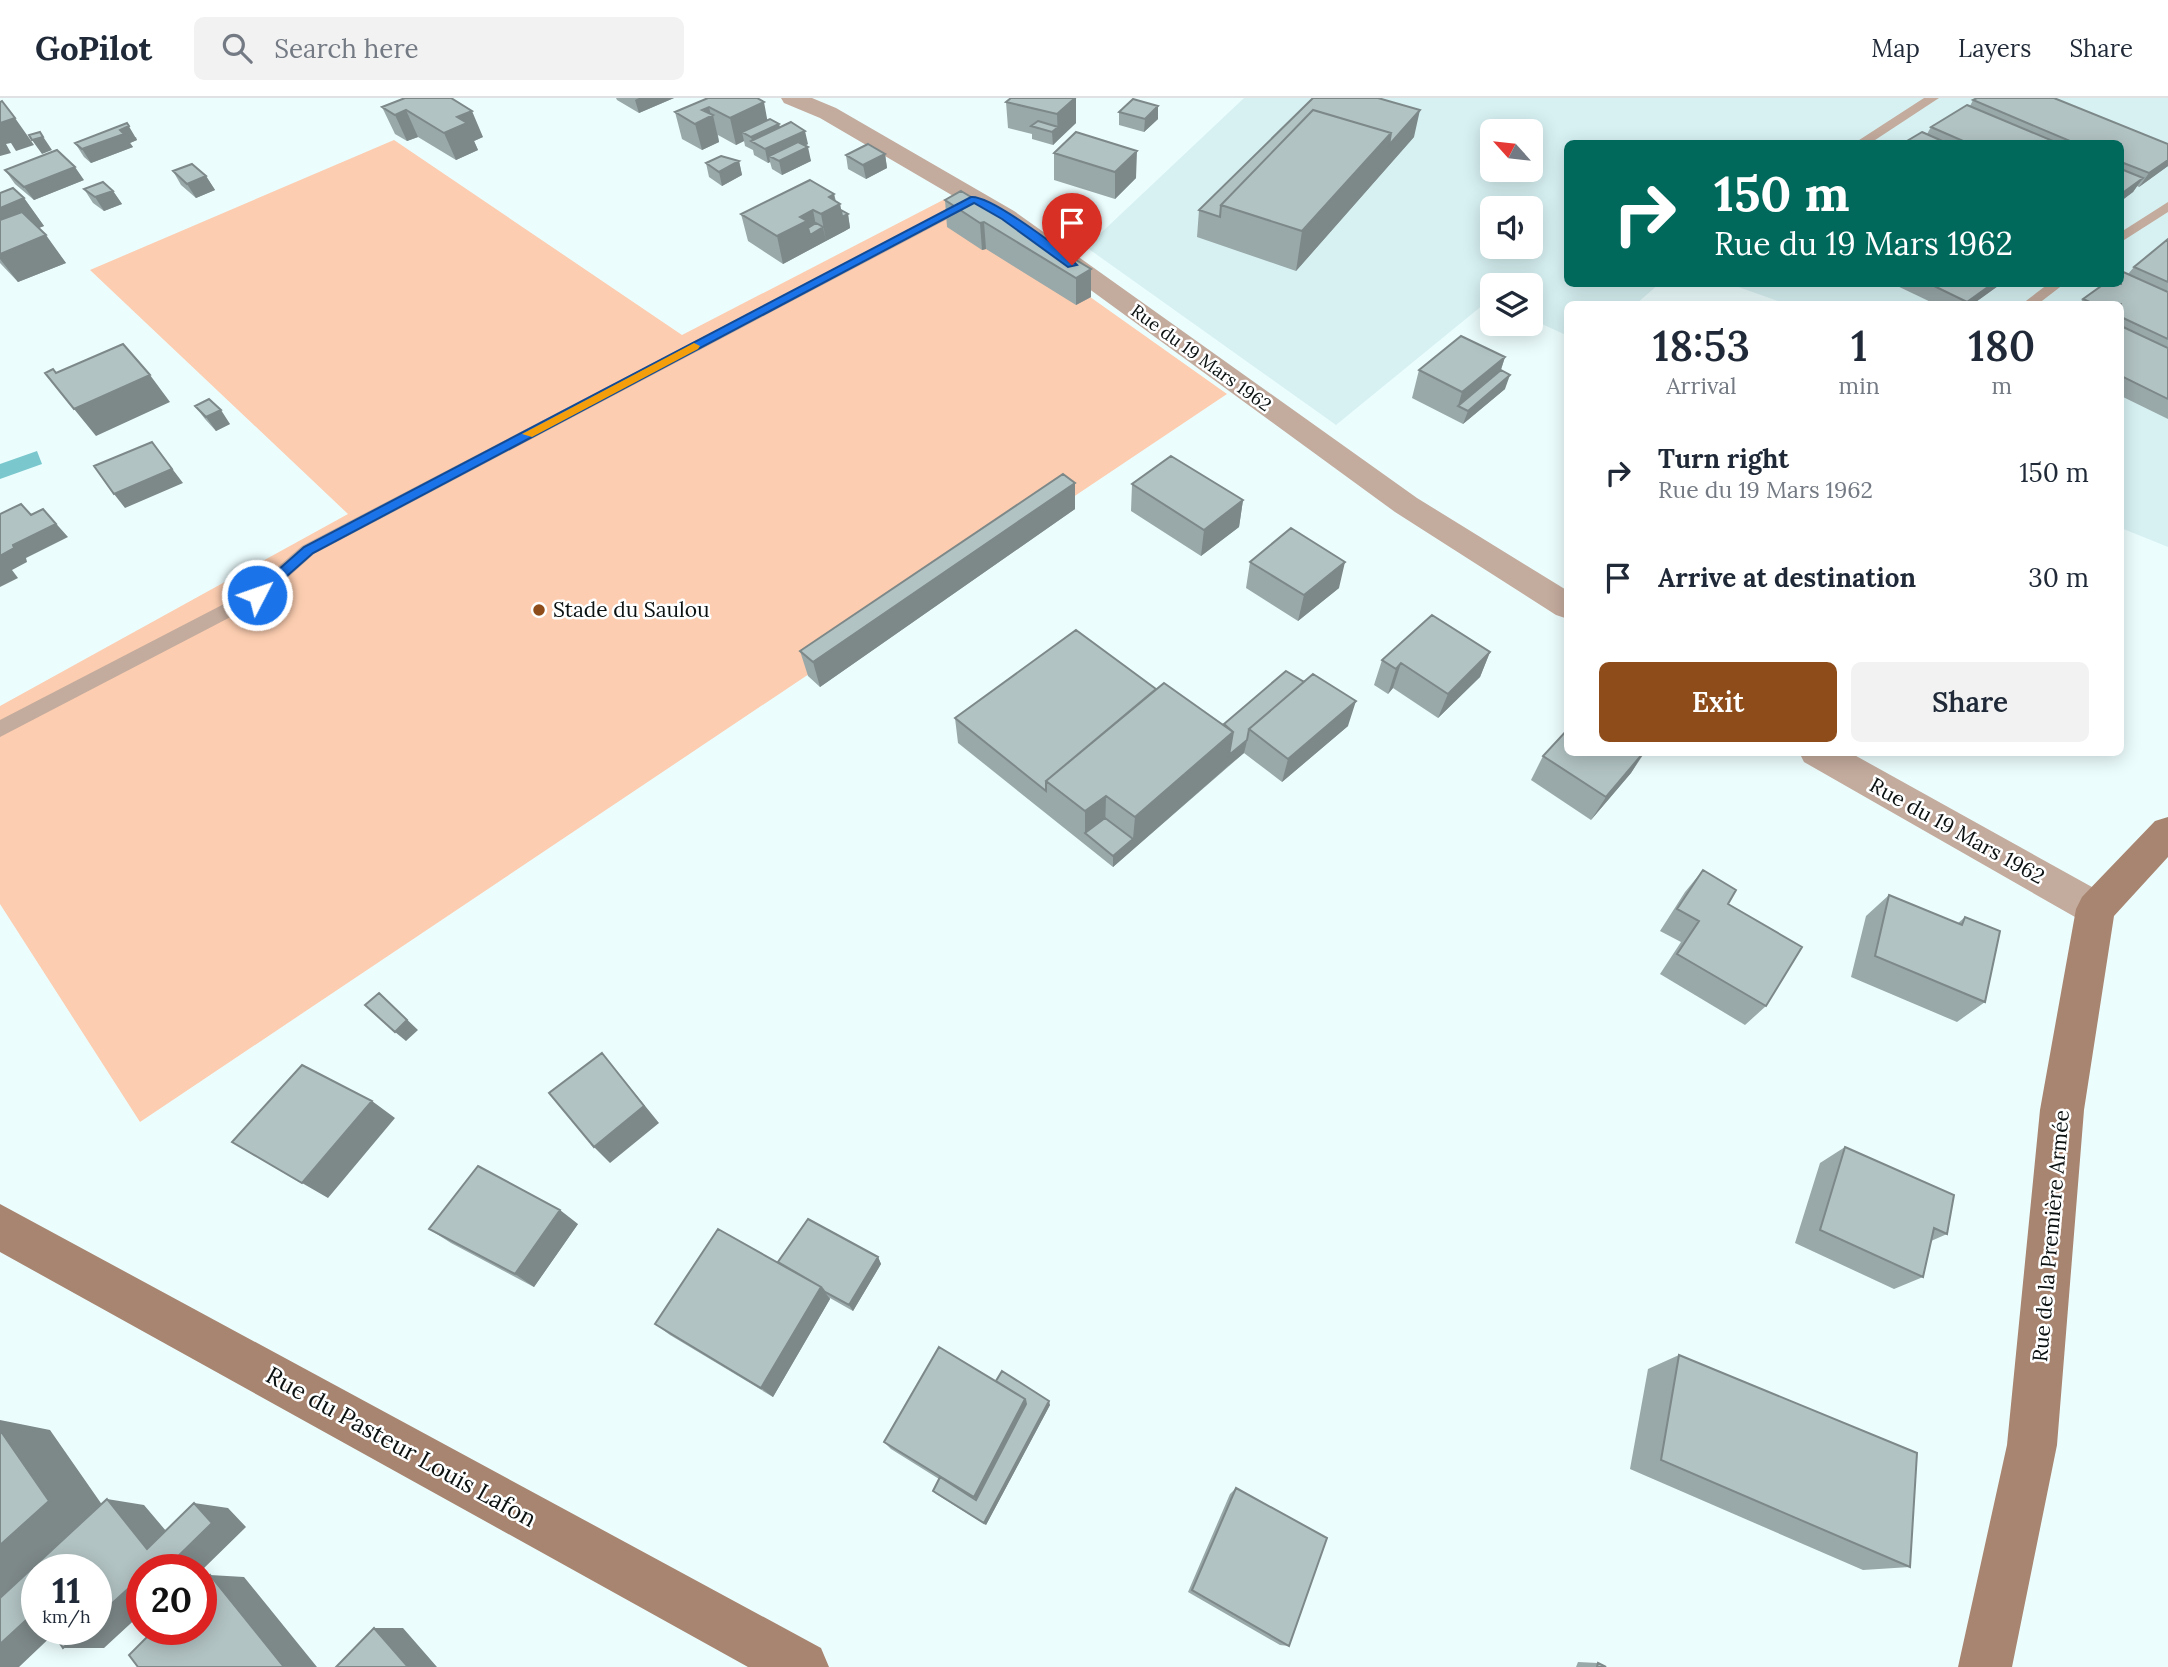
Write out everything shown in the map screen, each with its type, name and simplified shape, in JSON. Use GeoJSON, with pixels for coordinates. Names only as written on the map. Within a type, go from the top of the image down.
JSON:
{"type":"FeatureCollection","features":[{"type":"Feature","properties":{"kind":"street","name":"Rue du 19 Mars 1962"},"geometry":{"type":"LineString","coordinates":[[792,98],[828,113],[1016,224],[1406,505],[1564,604]]}},
{"type":"Feature","properties":{"kind":"street","name":"Rue du 19 Mars 1962"},"geometry":{"type":"LineString","coordinates":[[1824,756],[2096,909]]}},
{"type":"Feature","properties":{"kind":"street"},"geometry":{"type":"LineString","coordinates":[[2096,909],[2168,832]]}},
{"type":"Feature","properties":{"kind":"street","name":"Rue de la Première Armée"},"geometry":{"type":"LineString","coordinates":[[1985,1667],[2032,1445],[2062,1110],[2096,909]]}},
{"type":"Feature","properties":{"kind":"street","name":"Rue du Pasteur Louis Lafon"},"geometry":{"type":"LineString","coordinates":[[0,1227],[802,1667]]}},
{"type":"Feature","properties":{"kind":"lane"},"geometry":{"type":"LineString","coordinates":[[1865,140],[1933,98]]}},
{"type":"Feature","properties":{"kind":"lane"},"geometry":{"type":"LineString","coordinates":[[0,729],[257,595],[308,550],[974,199]]}},
{"type":"Feature","properties":{"kind":"lane"},"geometry":{"type":"LineString","coordinates":[[2124,236],[2168,206]]}},
{"type":"Feature","properties":{"kind":"lane"},"geometry":{"type":"LineString","coordinates":[[2033,301],[2053,287]]}},
{"type":"Feature","properties":{"kind":"shaded area"},"geometry":{"type":"Polygon","coordinates":[[[1244,98],[2168,98],[2168,547],[2124,529],[2124,301],[1778,301],[1738,287],[2124,287],[2124,140],[1564,140],[1564,287],[1656,287],[1639,301],[1564,301],[1564,334],[1543,325],[1543,273],[1480,273],[1480,307],[1336,425],[1086,247],[1244,98]]]}},
{"type":"Feature","properties":{"kind":"shaded area","name":"Stade du Saulou"},"geometry":{"type":"Polygon","coordinates":[[[394,140],[682,335],[945,199],[997,231],[1227,394],[140,1122],[0,904],[0,706],[348,514],[90,270],[394,140]]]}},
{"type":"Feature","properties":{"kind":"water"},"geometry":{"type":"Polygon","coordinates":[[[37,451],[42,464],[0,479],[0,464],[37,451]]]}},
{"type":"Feature","properties":{"kind":"building"},"geometry":{"type":"Polygon","coordinates":[[[405,98],[451,98],[472,111],[457,117],[467,123],[444,133],[406,110],[395,115],[382,107],[405,98]]]}},
{"type":"Feature","properties":{"kind":"building"},"geometry":{"type":"Polygon","coordinates":[[[708,98],[757,98],[764,102],[730,118],[709,107],[702,110],[713,115],[695,124],[675,112],[708,98]]]}},
{"type":"Feature","properties":{"kind":"building"},"geometry":{"type":"Polygon","coordinates":[[[1011,98],[1075,98],[1057,114],[1006,102],[1011,98]]]}},
{"type":"Feature","properties":{"kind":"building"},"geometry":{"type":"Polygon","coordinates":[[[1313,98],[1378,98],[1420,110],[1389,145],[1391,133],[1313,110],[1221,205],[1220,217],[1199,210],[1313,98]]]}},
{"type":"Feature","properties":{"kind":"building"},"geometry":{"type":"Polygon","coordinates":[[[2054,98],[2168,144],[2168,160],[2149,173],[2124,163],[2124,140],[2068,140],[1973,100],[2054,98]]]}},
{"type":"Feature","properties":{"kind":"building"},"geometry":{"type":"Polygon","coordinates":[[[1133,99],[1158,106],[1145,119],[1119,112],[1133,99]]]}},
{"type":"Feature","properties":{"kind":"building"},"geometry":{"type":"Polygon","coordinates":[[[2,101],[15,118],[0,123],[0,102],[2,101]]]}},
{"type":"Feature","properties":{"kind":"building"},"geometry":{"type":"Polygon","coordinates":[[[1967,105],[2050,140],[1961,140],[1931,127],[1967,105]]]}},
{"type":"Feature","properties":{"kind":"building"},"geometry":{"type":"Polygon","coordinates":[[[1313,110],[1391,133],[1302,231],[1221,205],[1313,110]]]}},
{"type":"Feature","properties":{"kind":"building"},"geometry":{"type":"Polygon","coordinates":[[[770,119],[779,124],[751,137],[742,132],[770,119]]]}},
{"type":"Feature","properties":{"kind":"building"},"geometry":{"type":"Polygon","coordinates":[[[1038,121],[1058,127],[1052,132],[1031,126],[1038,121]]]}},
{"type":"Feature","properties":{"kind":"building"},"geometry":{"type":"Polygon","coordinates":[[[791,122],[805,131],[765,149],[751,141],[791,122]]]}},
{"type":"Feature","properties":{"kind":"building"},"geometry":{"type":"Polygon","coordinates":[[[127,123],[129,126],[120,130],[124,134],[82,149],[75,143],[127,123]]]}},
{"type":"Feature","properties":{"kind":"building"},"geometry":{"type":"Polygon","coordinates":[[[40,132],[43,137],[32,140],[29,135],[40,132]]]}},
{"type":"Feature","properties":{"kind":"building"},"geometry":{"type":"Polygon","coordinates":[[[1076,132],[1137,151],[1115,172],[1054,153],[1076,132]]]}},
{"type":"Feature","properties":{"kind":"building"},"geometry":{"type":"Polygon","coordinates":[[[1922,132],[1940,140],[1909,140],[1922,132]]]}},
{"type":"Feature","properties":{"kind":"building"},"geometry":{"type":"Polygon","coordinates":[[[798,142],[808,147],[779,161],[769,156],[798,142]]]}},
{"type":"Feature","properties":{"kind":"building"},"geometry":{"type":"Polygon","coordinates":[[[868,144],[885,154],[863,165],[846,155],[868,144]]]}},
{"type":"Feature","properties":{"kind":"building"},"geometry":{"type":"Polygon","coordinates":[[[57,150],[75,167],[24,187],[5,170],[57,150]]]}},
{"type":"Feature","properties":{"kind":"building"},"geometry":{"type":"Polygon","coordinates":[[[721,156],[739,161],[719,172],[706,163],[721,156]]]}},
{"type":"Feature","properties":{"kind":"building"},"geometry":{"type":"Polygon","coordinates":[[[192,164],[206,176],[187,184],[173,171],[192,164]]]}},
{"type":"Feature","properties":{"kind":"building"},"geometry":{"type":"Polygon","coordinates":[[[2124,170],[2143,178],[2124,192],[2124,170]]]}},
{"type":"Feature","properties":{"kind":"building"},"geometry":{"type":"Polygon","coordinates":[[[810,180],[834,194],[829,197],[840,204],[821,214],[813,210],[800,217],[807,221],[777,236],[741,214],[810,180]]]}},
{"type":"Feature","properties":{"kind":"building"},"geometry":{"type":"Polygon","coordinates":[[[103,182],[113,191],[95,197],[84,189],[103,182]]]}},
{"type":"Feature","properties":{"kind":"building"},"geometry":{"type":"Polygon","coordinates":[[[13,188],[24,198],[0,208],[0,193],[13,188]]]}},
{"type":"Feature","properties":{"kind":"building"},"geometry":{"type":"Polygon","coordinates":[[[961,191],[1091,269],[1076,278],[945,200],[961,191]]]}},
{"type":"Feature","properties":{"kind":"building"},"geometry":{"type":"Polygon","coordinates":[[[22,212],[46,235],[0,254],[0,220],[22,212]]]}},
{"type":"Feature","properties":{"kind":"building"},"geometry":{"type":"Polygon","coordinates":[[[816,223],[823,227],[810,235],[808,228],[816,223]]]}},
{"type":"Feature","properties":{"kind":"building"},"geometry":{"type":"Polygon","coordinates":[[[2168,239],[2168,282],[2134,267],[2168,239]]]}},
{"type":"Feature","properties":{"kind":"building"},"geometry":{"type":"Polygon","coordinates":[[[2124,272],[2168,292],[2168,339],[2124,318],[2124,301],[2083,299],[2100,287],[2124,287],[2124,272]]]}},
{"type":"Feature","properties":{"kind":"building"},"geometry":{"type":"Polygon","coordinates":[[[1936,287],[1988,287],[1965,301],[1936,287]]]}},
{"type":"Feature","properties":{"kind":"building"},"geometry":{"type":"Polygon","coordinates":[[[2124,327],[2168,348],[2168,399],[2124,377],[2124,327]]]}},
{"type":"Feature","properties":{"kind":"building"},"geometry":{"type":"Polygon","coordinates":[[[1461,336],[1505,357],[1462,392],[1419,370],[1461,336]]]}},
{"type":"Feature","properties":{"kind":"building"},"geometry":{"type":"Polygon","coordinates":[[[123,344],[150,375],[74,409],[45,373],[53,369],[56,373],[123,344]]]}},
{"type":"Feature","properties":{"kind":"building"},"geometry":{"type":"Polygon","coordinates":[[[1501,370],[1510,375],[1468,411],[1458,406],[1501,370]]]}},
{"type":"Feature","properties":{"kind":"building"},"geometry":{"type":"Polygon","coordinates":[[[209,399],[221,410],[206,417],[195,406],[209,399]]]}},
{"type":"Feature","properties":{"kind":"building"},"geometry":{"type":"Polygon","coordinates":[[[152,442],[172,469],[114,494],[94,466],[152,442]]]}},
{"type":"Feature","properties":{"kind":"building"},"geometry":{"type":"Polygon","coordinates":[[[1171,456],[1243,500],[1204,530],[1132,484],[1171,456]]]}},
{"type":"Feature","properties":{"kind":"building"},"geometry":{"type":"Polygon","coordinates":[[[1063,474],[1075,483],[813,662],[800,651],[1063,474]]]}},
{"type":"Feature","properties":{"kind":"building"},"geometry":{"type":"Polygon","coordinates":[[[21,504],[31,515],[43,509],[56,524],[13,545],[14,548],[0,556],[0,514],[21,504]]]}},
{"type":"Feature","properties":{"kind":"building"},"geometry":{"type":"Polygon","coordinates":[[[1291,528],[1345,562],[1304,595],[1250,562],[1291,528]]]}},
{"type":"Feature","properties":{"kind":"building"},"geometry":{"type":"Polygon","coordinates":[[[1432,615],[1490,652],[1448,694],[1401,663],[1396,669],[1382,660],[1432,615]]]}},
{"type":"Feature","properties":{"kind":"building"},"geometry":{"type":"Polygon","coordinates":[[[1076,630],[1156,689],[1046,781],[1046,791],[955,718],[1076,630]]]}},
{"type":"Feature","properties":{"kind":"building"},"geometry":{"type":"Polygon","coordinates":[[[1286,671],[1304,682],[1249,729],[1247,740],[1229,755],[1233,732],[1224,724],[1286,671]]]}},
{"type":"Feature","properties":{"kind":"building"},"geometry":{"type":"Polygon","coordinates":[[[1313,674],[1356,701],[1288,759],[1249,729],[1313,674]]]}},
{"type":"Feature","properties":{"kind":"building"},"geometry":{"type":"Polygon","coordinates":[[[1164,683],[1233,732],[1135,817],[1106,796],[1085,811],[1046,781],[1164,683]]]}},
{"type":"Feature","properties":{"kind":"building"},"geometry":{"type":"Polygon","coordinates":[[[1564,733],[1564,756],[1641,756],[1606,797],[1543,756],[1564,733]]]}},
{"type":"Feature","properties":{"kind":"building"},"geometry":{"type":"Polygon","coordinates":[[[1105,818],[1133,839],[1113,856],[1085,833],[1105,818]]]}},
{"type":"Feature","properties":{"kind":"building"},"geometry":{"type":"Polygon","coordinates":[[[1703,870],[1736,890],[1728,904],[1802,947],[1766,1006],[1677,954],[1699,921],[1677,909],[1703,870]]]}},
{"type":"Feature","properties":{"kind":"building"},"geometry":{"type":"Polygon","coordinates":[[[1889,895],[1962,925],[1965,917],[2000,931],[1985,1002],[1875,956],[1889,895]]]}},
{"type":"Feature","properties":{"kind":"building"},"geometry":{"type":"Polygon","coordinates":[[[379,993],[407,1020],[395,1032],[365,1005],[379,993]]]}},
{"type":"Feature","properties":{"kind":"building"},"geometry":{"type":"Polygon","coordinates":[[[602,1053],[644,1106],[594,1147],[549,1093],[602,1053]]]}},
{"type":"Feature","properties":{"kind":"building"},"geometry":{"type":"Polygon","coordinates":[[[302,1065],[372,1101],[302,1183],[232,1142],[302,1065]]]}},
{"type":"Feature","properties":{"kind":"building"},"geometry":{"type":"Polygon","coordinates":[[[1845,1147],[1954,1195],[1947,1234],[1934,1228],[1923,1277],[1820,1230],[1845,1147]]]}},
{"type":"Feature","properties":{"kind":"building"},"geometry":{"type":"Polygon","coordinates":[[[478,1166],[560,1210],[515,1274],[429,1229],[478,1166]]]}},
{"type":"Feature","properties":{"kind":"building"},"geometry":{"type":"Polygon","coordinates":[[[808,1219],[878,1257],[849,1305],[778,1262],[808,1219]]]}},
{"type":"Feature","properties":{"kind":"building"},"geometry":{"type":"Polygon","coordinates":[[[718,1229],[821,1287],[761,1388],[655,1324],[718,1229]]]}},
{"type":"Feature","properties":{"kind":"building"},"geometry":{"type":"Polygon","coordinates":[[[939,1347],[1025,1399],[974,1497],[884,1442],[939,1347]]]}},
{"type":"Feature","properties":{"kind":"building"},"geometry":{"type":"Polygon","coordinates":[[[1679,1355],[1917,1453],[1910,1567],[1661,1460],[1679,1355]]]}},
{"type":"Feature","properties":{"kind":"building"},"geometry":{"type":"Polygon","coordinates":[[[1002,1371],[1049,1401],[984,1523],[933,1491],[940,1477],[976,1500],[1026,1404],[1025,1399],[996,1381],[1002,1371]]]}},
{"type":"Feature","properties":{"kind":"building"},"geometry":{"type":"Polygon","coordinates":[[[0,1430],[49,1501],[0,1545],[0,1430]]]}},
{"type":"Feature","properties":{"kind":"building"},"geometry":{"type":"Polygon","coordinates":[[[1236,1488],[1327,1538],[1289,1646],[1192,1590],[1236,1488]]]}},
{"type":"Feature","properties":{"kind":"building"},"geometry":{"type":"Polygon","coordinates":[[[107,1499],[147,1549],[194,1503],[212,1523],[180,1554],[126,1554],[126,1591],[112,1603],[112,1554],[48,1554],[107,1499]]]}},
{"type":"Feature","properties":{"kind":"building"},"geometry":{"type":"Polygon","coordinates":[[[21,1579],[21,1625],[0,1644],[0,1598],[21,1579]]]}},
{"type":"Feature","properties":{"kind":"building"},"geometry":{"type":"Polygon","coordinates":[[[217,1584],[284,1667],[138,1667],[129,1655],[139,1645],[217,1645],[217,1584]]]}},
{"type":"Feature","properties":{"kind":"building"},"geometry":{"type":"Polygon","coordinates":[[[374,1628],[408,1667],[336,1667],[374,1628]]]}},
{"type":"Feature","properties":{"kind":"slow traffic"},"geometry":{"type":"LineString","coordinates":[[528,434],[694,346]]}},
{"type":"Feature","properties":{"kind":"place","name":"Stade du Saulou"},"geometry":{"type":"Point","coordinates":[539,610]}},
{"type":"Feature","properties":{"kind":"route"},"geometry":{"type":"LineString","coordinates":[[257,595],[308,550],[974,199],[1005,216],[1072,265]]}}]}
